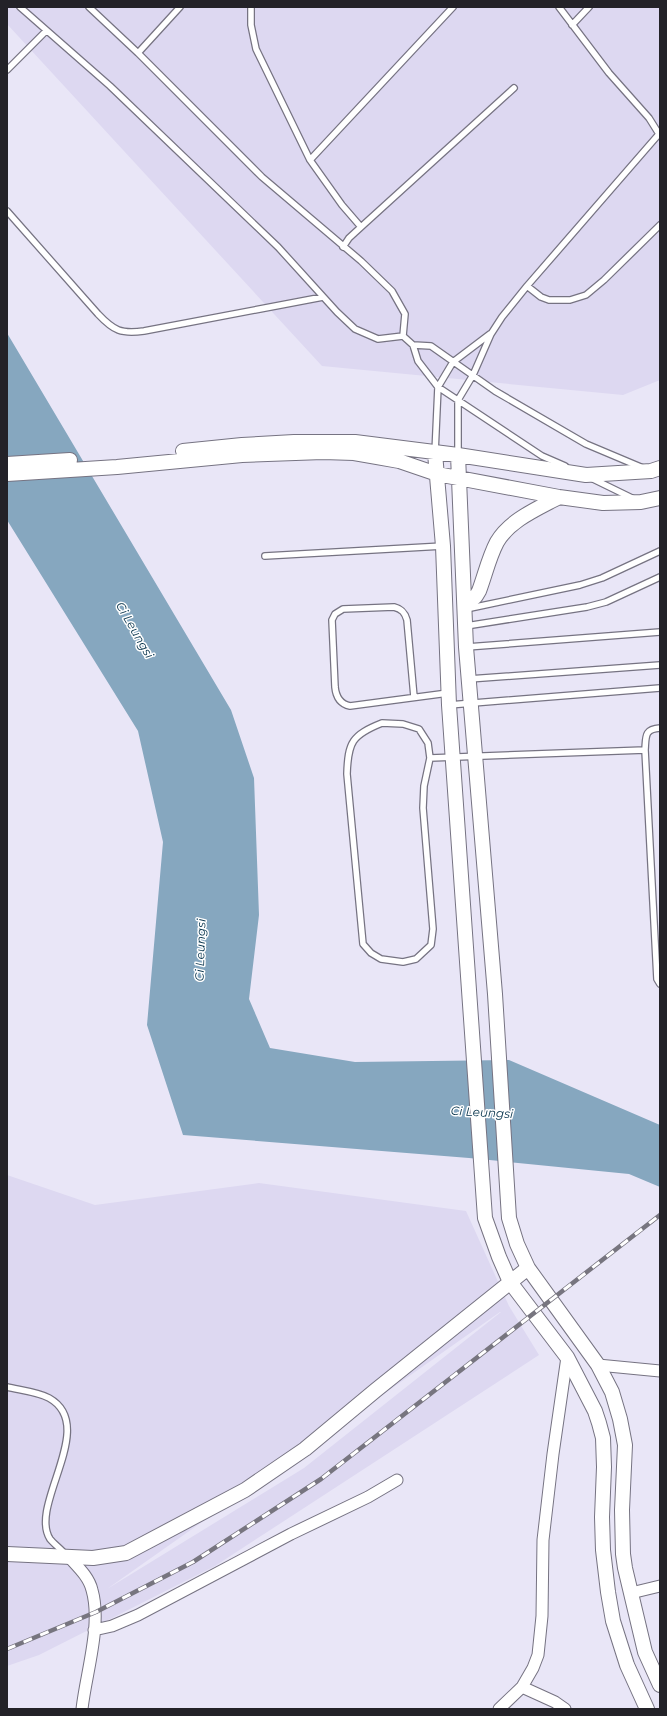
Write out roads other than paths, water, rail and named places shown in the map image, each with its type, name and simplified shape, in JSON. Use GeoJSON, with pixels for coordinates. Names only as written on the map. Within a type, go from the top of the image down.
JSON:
{"type":"FeatureCollection","features":[{"type":"Feature","properties":{"kind":"street"},"geometry":{"type":"LineString","coordinates":[[7,474],[117,462],[242,445],[294,442],[355,442],[458,455],[586,476],[656,471]]}},
{"type":"Feature","properties":{"kind":"street"},"geometry":{"type":"LineString","coordinates":[[7,464],[117,462],[323,452],[354,453],[399,462],[437,474],[559,497],[603,503],[641,502],[660,498]]}},
{"type":"Feature","properties":{"kind":"street"},"geometry":{"type":"LineString","coordinates":[[435,453],[443,546],[452,756],[486,1218],[499,1257],[510,1282],[567,1357],[595,1411],[603,1438],[603,1550],[613,1621],[628,1665],[647,1709]]}},
{"type":"Feature","properties":{"kind":"street"},"geometry":{"type":"LineString","coordinates":[[458,455],[468,679],[496,994],[509,1218],[517,1244],[528,1268],[598,1365],[612,1392],[623,1431],[625,1445],[622,1510],[623,1554],[645,1652],[660,1685]]}},
{"type":"Feature","properties":{"kind":"street"},"geometry":{"type":"LineString","coordinates":[[464,608],[479,591],[496,543],[505,531],[519,519],[559,497]]}},
{"type":"Feature","properties":{"kind":"street"},"geometry":{"type":"LineString","coordinates":[[7,1554],[93,1558],[126,1553],[245,1490],[305,1449],[528,1268]]}},
{"type":"Feature","properties":{"kind":"street"},"geometry":{"type":"LineString","coordinates":[[499,1709],[522,1687],[533,1668],[538,1655],[542,1616],[545,1511],[567,1357]]}},
{"type":"Feature","properties":{"kind":"street"},"geometry":{"type":"LineString","coordinates":[[598,1365],[660,1371]]}},
{"type":"Feature","properties":{"kind":"street"},"geometry":{"type":"LineString","coordinates":[[94,1630],[112,1626],[138,1615],[291,1534],[368,1497],[397,1480]]}},
{"type":"Feature","properties":{"kind":"street"},"geometry":{"type":"LineString","coordinates":[[69,1557],[87,1578],[92,1589],[96,1612],[82,1709]]}},
{"type":"Feature","properties":{"kind":"street"},"geometry":{"type":"LineString","coordinates":[[631,1593],[660,1586]]}},
{"type":"Feature","properties":{"kind":"street"},"geometry":{"type":"LineString","coordinates":[[522,1687],[541,1695],[565,1709]]}},
{"type":"Feature","properties":{"kind":"lane"},"geometry":{"type":"LineString","coordinates":[[20,7],[110,86],[278,246],[345,320],[362,333],[378,339],[403,336],[412,344],[418,362],[438,387],[542,456],[641,502],[660,506]]}},
{"type":"Feature","properties":{"kind":"lane"},"geometry":{"type":"LineString","coordinates":[[89,7],[138,53],[262,177],[361,261],[392,291],[405,314],[403,336]]}},
{"type":"Feature","properties":{"kind":"lane"},"geometry":{"type":"LineString","coordinates":[[138,53],[180,7]]}},
{"type":"Feature","properties":{"kind":"lane"},"geometry":{"type":"LineString","coordinates":[[252,7],[251,25],[256,49],[310,160],[342,205],[361,227]]}},
{"type":"Feature","properties":{"kind":"lane"},"geometry":{"type":"LineString","coordinates":[[310,160],[453,7]]}},
{"type":"Feature","properties":{"kind":"lane"},"geometry":{"type":"LineString","coordinates":[[458,455],[458,400],[473,375],[491,334],[502,317],[527,286],[660,133],[649,118],[609,73],[559,7]]}},
{"type":"Feature","properties":{"kind":"lane"},"geometry":{"type":"LineString","coordinates":[[572,25],[589,7]]}},
{"type":"Feature","properties":{"kind":"lane"},"geometry":{"type":"LineString","coordinates":[[7,70],[46,31]]}},
{"type":"Feature","properties":{"kind":"lane"},"geometry":{"type":"LineString","coordinates":[[343,247],[349,238],[514,88]]}},
{"type":"Feature","properties":{"kind":"lane"},"geometry":{"type":"LineString","coordinates":[[7,211],[106,322],[110,326],[120,331],[134,333],[323,297]]}},
{"type":"Feature","properties":{"kind":"lane"},"geometry":{"type":"LineString","coordinates":[[527,286],[541,297],[549,300],[570,300],[586,294],[604,280],[660,225]]}},
{"type":"Feature","properties":{"kind":"lane"},"geometry":{"type":"LineString","coordinates":[[435,453],[438,387],[453,362],[491,334]]}},
{"type":"Feature","properties":{"kind":"lane"},"geometry":{"type":"LineString","coordinates":[[412,344],[431,346],[495,391],[586,444],[656,471]]}},
{"type":"Feature","properties":{"kind":"lane"},"geometry":{"type":"LineString","coordinates":[[265,556],[443,546]]}},
{"type":"Feature","properties":{"kind":"lane"},"geometry":{"type":"LineString","coordinates":[[464,608],[602,578],[660,551]]}},
{"type":"Feature","properties":{"kind":"lane"},"geometry":{"type":"LineString","coordinates":[[465,626],[587,607],[606,602],[660,577]]}},
{"type":"Feature","properties":{"kind":"lane"},"geometry":{"type":"LineString","coordinates":[[414,697],[407,620],[404,612],[399,608],[394,607],[343,609],[335,614],[332,620],[336,695],[342,703],[350,706],[414,697],[470,702],[660,688]]}},
{"type":"Feature","properties":{"kind":"lane"},"geometry":{"type":"LineString","coordinates":[[466,647],[660,632]]}},
{"type":"Feature","properties":{"kind":"lane"},"geometry":{"type":"LineString","coordinates":[[468,679],[660,665]]}},
{"type":"Feature","properties":{"kind":"lane"},"geometry":{"type":"LineString","coordinates":[[382,722],[403,724],[419,729],[428,743],[430,758],[424,786],[423,808],[433,929],[431,945],[416,958],[403,962],[381,959],[371,953],[362,944],[347,774],[347,757],[353,740],[363,730],[382,722]]}},
{"type":"Feature","properties":{"kind":"lane"},"geometry":{"type":"LineString","coordinates":[[660,728],[653,728],[646,734],[645,750],[657,979],[660,984]]}},
{"type":"Feature","properties":{"kind":"lane"},"geometry":{"type":"LineString","coordinates":[[430,758],[645,750]]}},
{"type":"Feature","properties":{"kind":"lane"},"geometry":{"type":"LineString","coordinates":[[7,1386],[48,1398],[60,1407],[65,1420],[67,1437],[63,1459],[47,1509],[46,1526],[50,1538],[69,1557]]}},
{"type":"Feature","properties":{"kind":"water","name":"Ci Leungsi"},"geometry":{"type":"Polygon","coordinates":[[[7,333],[231,710],[254,778],[259,915],[249,999],[270,1048],[355,1062],[509,1060],[660,1125],[660,1187],[629,1174],[469,1158],[183,1135],[147,1025],[163,842],[138,731],[7,520],[7,333]]]}},
{"type":"Feature","properties":{"kind":"railway"},"geometry":{"type":"LineString","coordinates":[[7,1649],[96,1612],[193,1562],[321,1479],[660,1215]]}}]}
